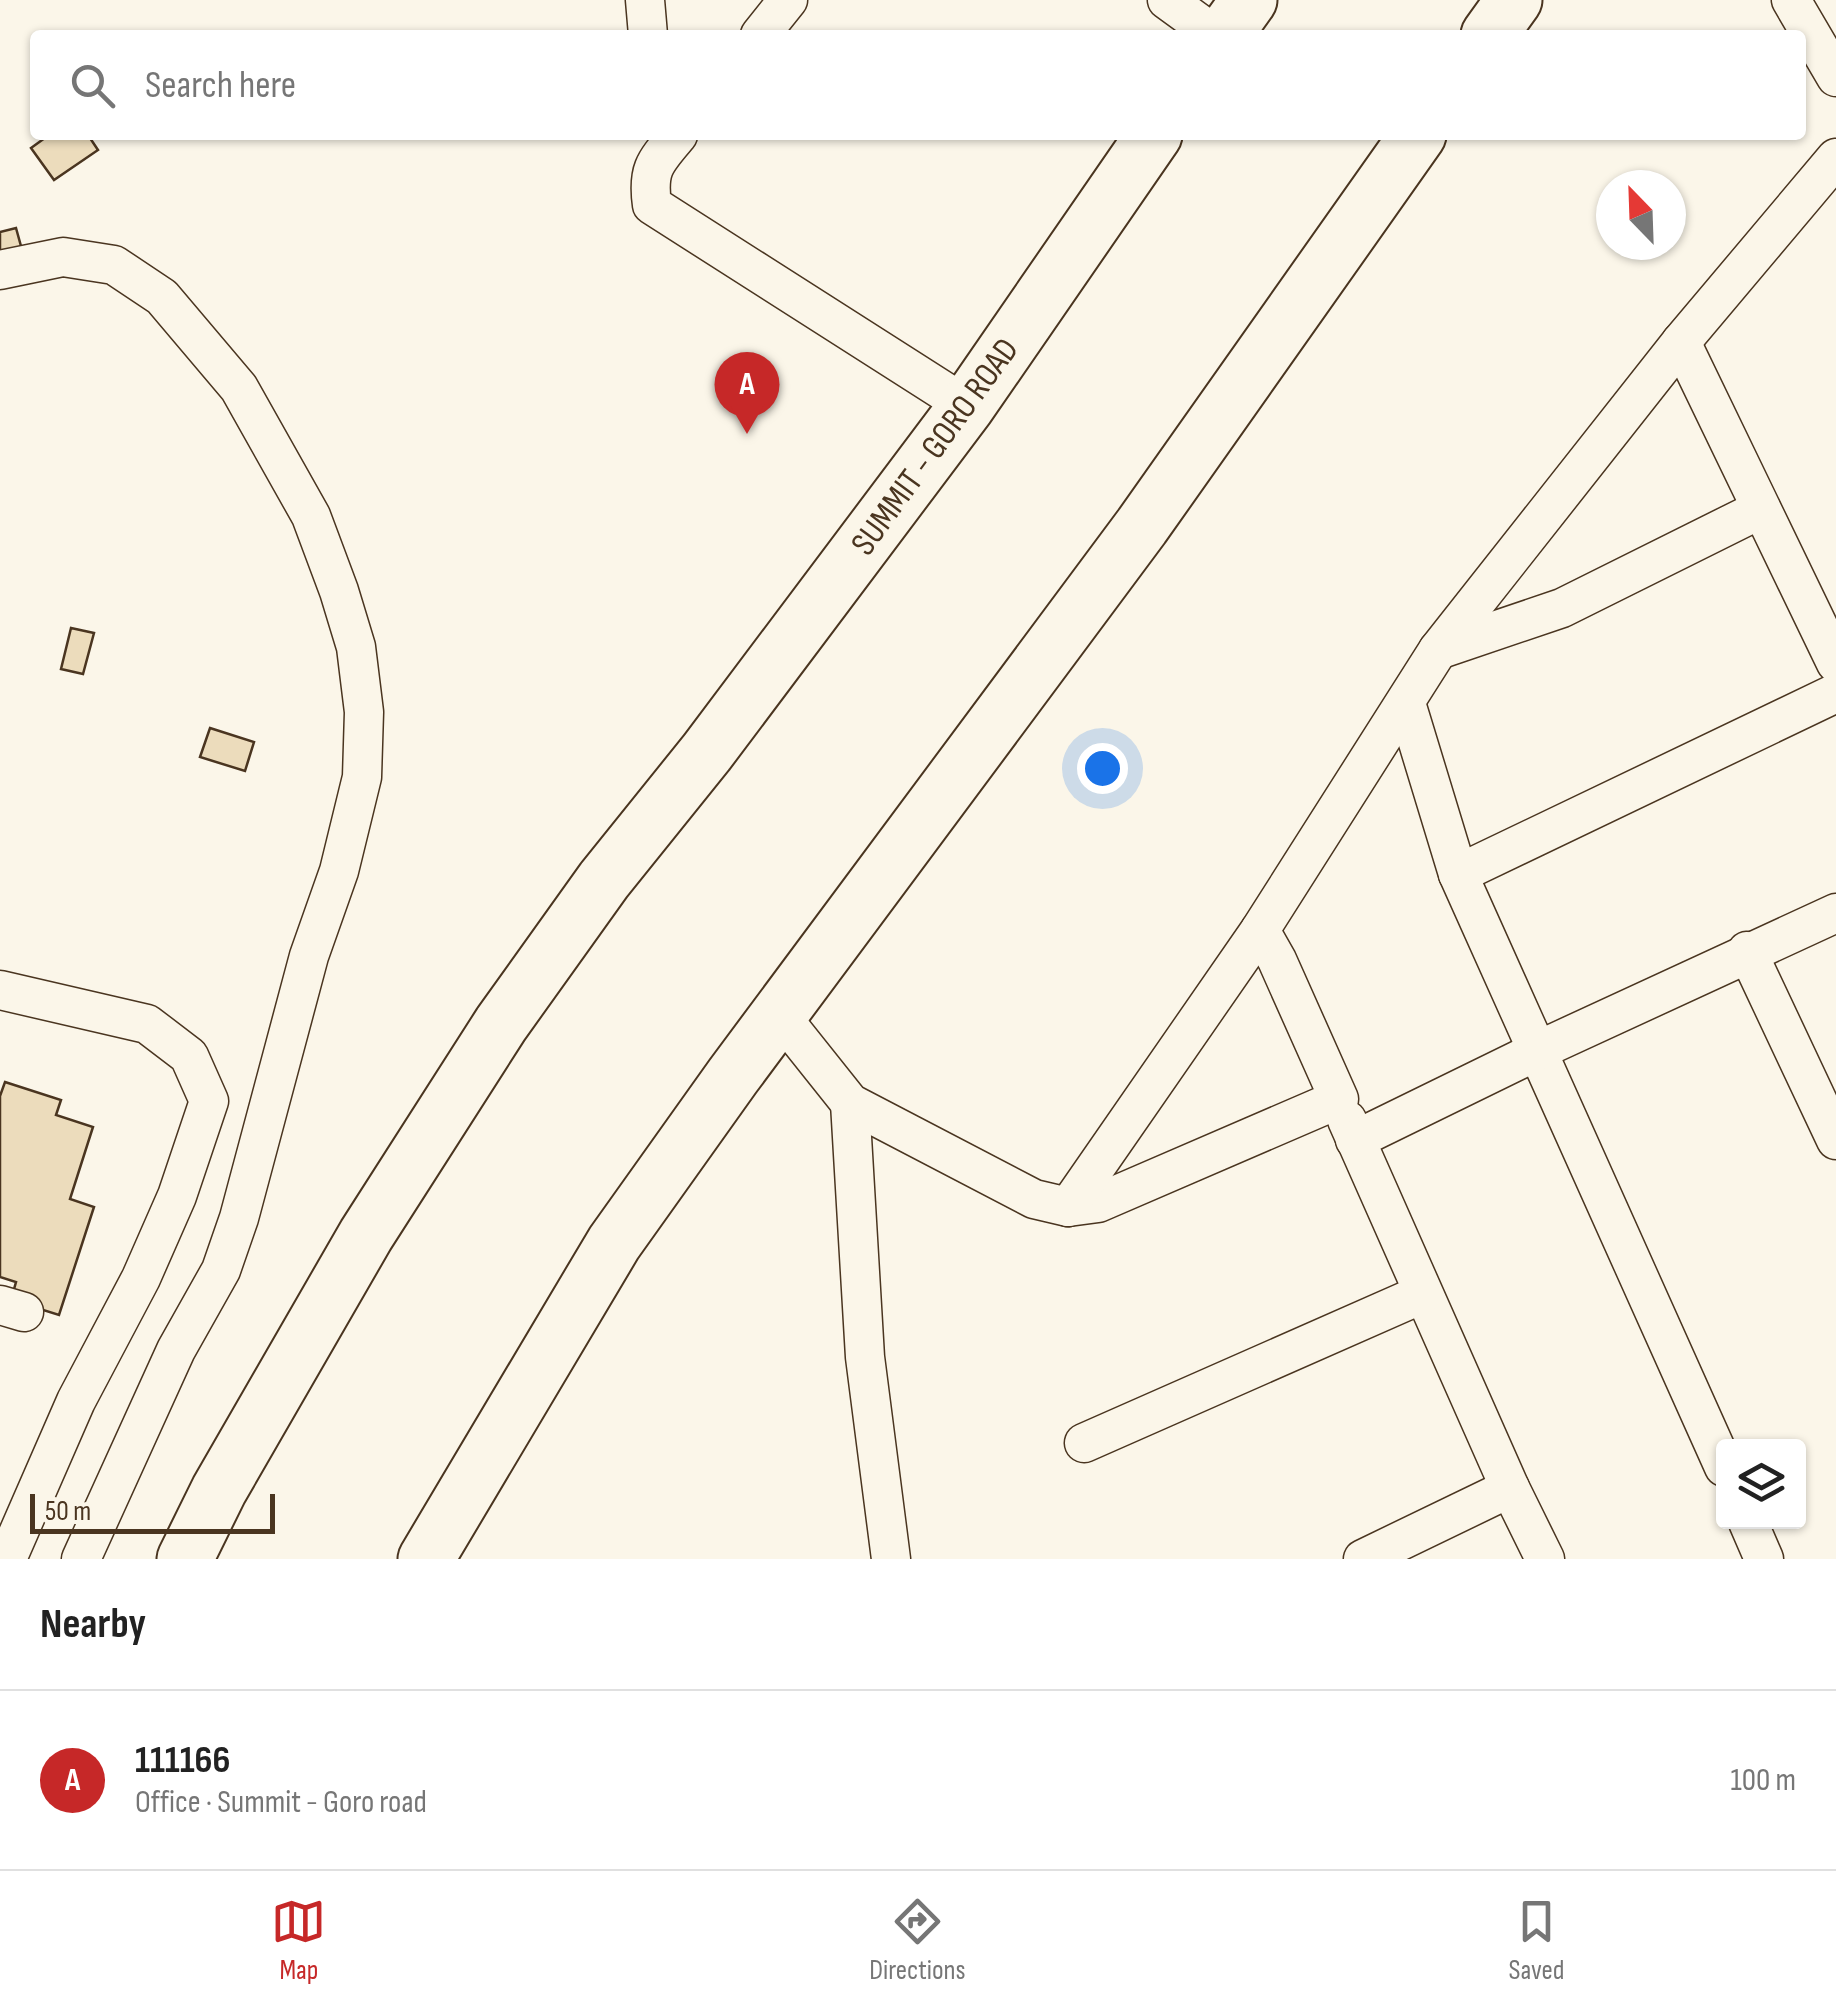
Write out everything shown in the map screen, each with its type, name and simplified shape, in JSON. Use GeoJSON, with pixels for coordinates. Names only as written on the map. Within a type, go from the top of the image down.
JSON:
{"type":"FeatureCollection","features":[{"type":"Feature","properties":{"kind":"highway"},"geometry":{"type":"LineString","coordinates":[[1228,30],[1249,0]]}},
{"type":"Feature","properties":{"kind":"highway"},"geometry":{"type":"LineString","coordinates":[[1493,30],[1514,0]]}},
{"type":"Feature","properties":{"kind":"highway","name":"SUMMIT - GORO ROAD"},"geometry":{"type":"LineString","coordinates":[[185,1559],[219,1490],[366,1235],[501,1024],[604,880],[707,752],[967,406],[1151,140]]}},
{"type":"Feature","properties":{"kind":"highway"},"geometry":{"type":"LineString","coordinates":[[426,1559],[614,1243],[1142,526],[1414,140]]}},
{"type":"Feature","properties":{"kind":"street"},"geometry":{"type":"LineString","coordinates":[[645,0],[648,30]]}},
{"type":"Feature","properties":{"kind":"street"},"geometry":{"type":"LineString","coordinates":[[764,30],[788,0]]}},
{"type":"Feature","properties":{"kind":"street"},"geometry":{"type":"LineString","coordinates":[[1168,0],[1207,30]]}},
{"type":"Feature","properties":{"kind":"street"},"geometry":{"type":"LineString","coordinates":[[1791,0],[1836,77]]}},
{"type":"Feature","properties":{"kind":"street"},"geometry":{"type":"LineString","coordinates":[[665,142],[648,180],[652,205],[967,406]]}},
{"type":"Feature","properties":{"kind":"street"},"geometry":{"type":"LineString","coordinates":[[1068,1207],[1260,930],[1438,650],[1680,342],[1836,158]]}},
{"type":"Feature","properties":{"kind":"street"},"geometry":{"type":"LineString","coordinates":[[0,270],[63,257],[114,265],[162,297],[238,388],[311,516],[356,647],[364,712],[358,796],[339,871],[309,956],[240,1218],[221,1270],[176,1350],[81,1559]]}},
{"type":"Feature","properties":{"kind":"street"},"geometry":{"type":"LineString","coordinates":[[1680,342],[1836,663]]}},
{"type":"Feature","properties":{"kind":"street"},"geometry":{"type":"LineString","coordinates":[[1438,650],[1562,608],[1762,509]]}},
{"type":"Feature","properties":{"kind":"street"},"geometry":{"type":"LineString","coordinates":[[1458,874],[1836,693]]}},
{"type":"Feature","properties":{"kind":"street"},"geometry":{"type":"LineString","coordinates":[[1406,703],[1458,874],[1716,1449]]}},
{"type":"Feature","properties":{"kind":"street"},"geometry":{"type":"LineString","coordinates":[[1355,1140],[1836,913]]}},
{"type":"Feature","properties":{"kind":"street"},"geometry":{"type":"LineString","coordinates":[[1260,930],[1277,960],[1422,1294],[1545,1559]]}},
{"type":"Feature","properties":{"kind":"street"},"geometry":{"type":"LineString","coordinates":[[1747,952],[1836,1140]]}},
{"type":"Feature","properties":{"kind":"street"},"geometry":{"type":"LineString","coordinates":[[0,990],[147,1024],[189,1056],[209,1101],[177,1196],[142,1278],[76,1401],[7,1559]]}},
{"type":"Feature","properties":{"kind":"street"},"geometry":{"type":"LineString","coordinates":[[780,1014],[850,1103],[1034,1199],[1068,1207],[1098,1203],[1339,1099]]}},
{"type":"Feature","properties":{"kind":"street"},"geometry":{"type":"LineString","coordinates":[[850,1103],[864,1358],[891,1559]]}},
{"type":"Feature","properties":{"kind":"street"},"geometry":{"type":"LineString","coordinates":[[1084,1443],[1422,1294]]}},
{"type":"Feature","properties":{"kind":"street"},"geometry":{"type":"LineString","coordinates":[[1363,1559],[1510,1488]]}},
{"type":"Feature","properties":{"kind":"street"},"geometry":{"type":"LineString","coordinates":[[1751,1529],[1764,1559]]}},
{"type":"Feature","properties":{"kind":"building"},"geometry":{"type":"Polygon","coordinates":[[[42,140],[91,140],[98,150],[54,180],[31,148],[42,140]]]}},
{"type":"Feature","properties":{"kind":"building"},"geometry":{"type":"Polygon","coordinates":[[[16,228],[24,257],[0,263],[0,232],[16,228]]]}},
{"type":"Feature","properties":{"kind":"building"},"geometry":{"type":"Polygon","coordinates":[[[71,628],[94,633],[83,674],[61,669],[71,628]]]}},
{"type":"Feature","properties":{"kind":"building"},"geometry":{"type":"Polygon","coordinates":[[[210,728],[254,742],[245,771],[200,757],[210,728]]]}},
{"type":"Feature","properties":{"kind":"building"},"geometry":{"type":"Polygon","coordinates":[[[5,1082],[61,1100],[56,1115],[93,1127],[70,1199],[94,1207],[59,1315],[11,1300],[16,1282],[0,1277],[0,1096],[5,1082]]]}},
{"type":"Feature","properties":{"kind":"place","name":"111166"},"geometry":{"type":"Point","coordinates":[747,434]}}]}
